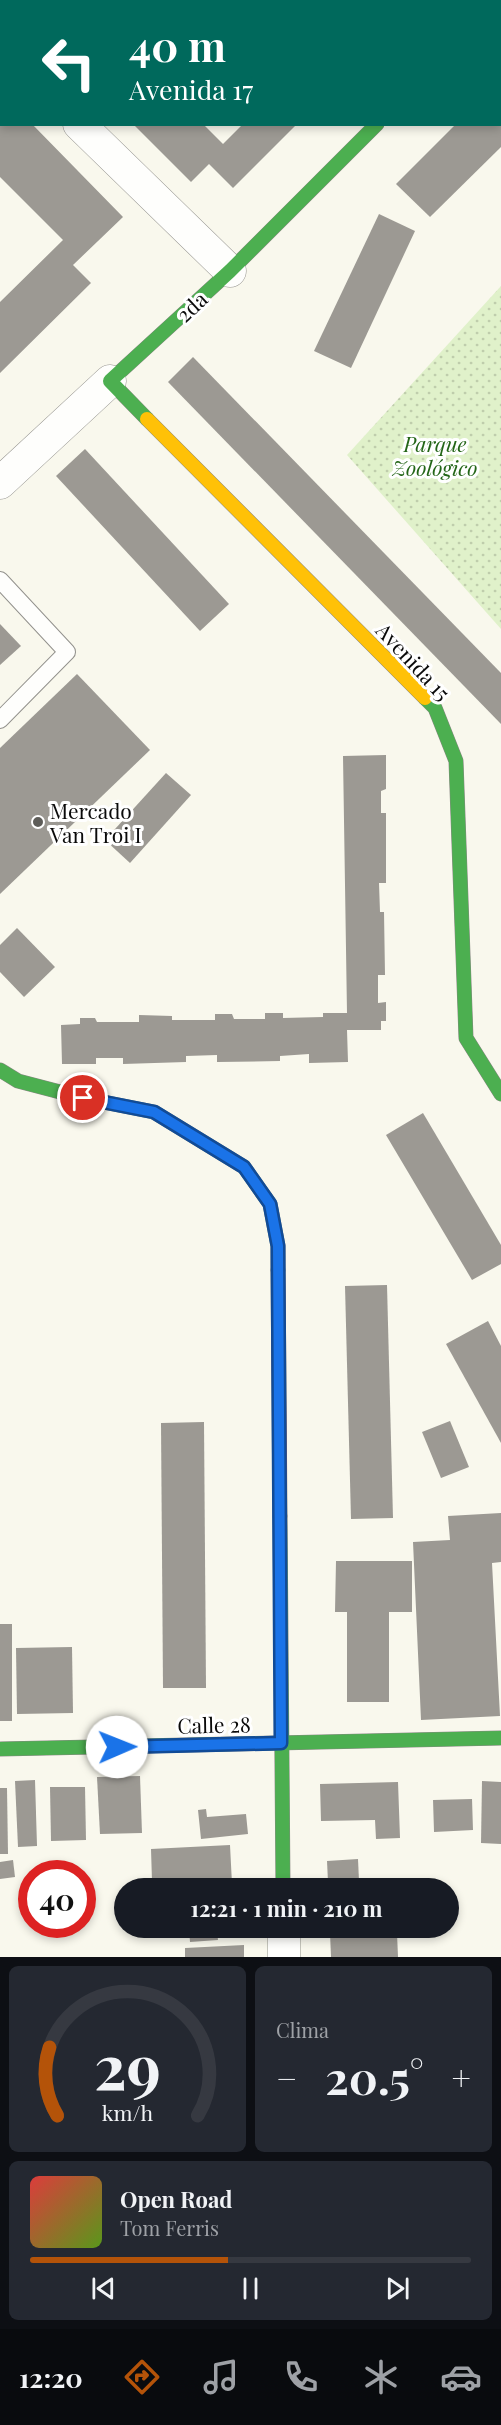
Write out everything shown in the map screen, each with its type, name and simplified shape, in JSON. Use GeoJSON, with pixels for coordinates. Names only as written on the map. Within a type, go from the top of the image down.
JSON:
{"type":"FeatureCollection","features":[{"type":"Feature","properties":{"kind":"street"},"geometry":{"type":"LineString","coordinates":[[81,126],[230,271]]}},
{"type":"Feature","properties":{"kind":"street","name":"2da"},"geometry":{"type":"LineString","coordinates":[[0,483],[230,271],[375,126]]}},
{"type":"Feature","properties":{"kind":"street","name":"Avenida 15"},"geometry":{"type":"LineString","coordinates":[[110,381],[435,708],[456,761],[466,1038],[501,1094]]}},
{"type":"Feature","properties":{"kind":"street"},"geometry":{"type":"LineString","coordinates":[[0,1070],[18,1081],[83,1098],[154,1112],[244,1167],[270,1204],[278,1246],[283,1878]]}},
{"type":"Feature","properties":{"kind":"street","name":"Calle 28"},"geometry":{"type":"LineString","coordinates":[[0,1749],[501,1738]]}},
{"type":"Feature","properties":{"kind":"street"},"geometry":{"type":"LineString","coordinates":[[284,1938],[284,1957]]}},
{"type":"Feature","properties":{"kind":"lane"},"geometry":{"type":"LineString","coordinates":[[0,580],[67,652],[0,720]]}},
{"type":"Feature","properties":{"kind":"green space","name":"Parque Zoológico"},"geometry":{"type":"Polygon","coordinates":[[[501,286],[501,629],[347,455],[501,286]]]}},
{"type":"Feature","properties":{"kind":"building"},"geometry":{"type":"Polygon","coordinates":[[[0,126],[34,126],[123,217],[73,265],[91,283],[0,373],[0,302],[63,240],[0,177],[0,126]]]}},
{"type":"Feature","properties":{"kind":"building"},"geometry":{"type":"Polygon","coordinates":[[[135,126],[205,126],[223,144],[241,126],[295,126],[233,188],[209,164],[191,182],[135,126]]]}},
{"type":"Feature","properties":{"kind":"building"},"geometry":{"type":"Polygon","coordinates":[[[454,126],[501,126],[501,147],[430,217],[396,184],[454,126]]]}},
{"type":"Feature","properties":{"kind":"building"},"geometry":{"type":"Polygon","coordinates":[[[379,214],[415,231],[351,368],[314,351],[379,214]]]}},
{"type":"Feature","properties":{"kind":"building"},"geometry":{"type":"Polygon","coordinates":[[[193,357],[501,673],[501,724],[168,382],[193,357]]]}},
{"type":"Feature","properties":{"kind":"building"},"geometry":{"type":"Polygon","coordinates":[[[85,449],[229,604],[200,631],[56,476],[85,449]]]}},
{"type":"Feature","properties":{"kind":"building"},"geometry":{"type":"Polygon","coordinates":[[[0,624],[21,646],[0,665],[0,624]]]}},
{"type":"Feature","properties":{"kind":"building","name":"Mercado Van Troi I"},"geometry":{"type":"Polygon","coordinates":[[[77,674],[150,750],[0,894],[0,748],[77,674]]]}},
{"type":"Feature","properties":{"kind":"building"},"geometry":{"type":"Polygon","coordinates":[[[386,755],[386,789],[381,791],[381,813],[386,813],[386,883],[379,883],[380,912],[384,912],[385,975],[378,975],[378,1003],[386,1002],[386,1021],[381,1021],[381,1030],[347,1030],[348,1062],[309,1063],[309,1054],[280,1056],[280,1061],[217,1062],[217,1055],[186,1056],[186,1062],[123,1064],[123,1058],[96,1058],[96,1064],[62,1064],[61,1025],[80,1024],[80,1018],[95,1018],[97,1022],[139,1022],[139,1015],[172,1016],[172,1020],[215,1020],[215,1014],[232,1014],[234,1019],[265,1019],[265,1013],[283,1013],[283,1018],[323,1017],[323,1013],[347,1013],[343,756],[386,755]]]}},
{"type":"Feature","properties":{"kind":"building"},"geometry":{"type":"Polygon","coordinates":[[[166,773],[191,795],[130,863],[105,840],[166,773]]]}},
{"type":"Feature","properties":{"kind":"building"},"geometry":{"type":"Polygon","coordinates":[[[17,928],[55,967],[24,997],[0,972],[0,945],[17,928]]]}},
{"type":"Feature","properties":{"kind":"building"},"geometry":{"type":"Polygon","coordinates":[[[423,1113],[501,1245],[501,1264],[472,1280],[386,1135],[423,1113]]]}},
{"type":"Feature","properties":{"kind":"building"},"geometry":{"type":"Polygon","coordinates":[[[387,1285],[393,1518],[351,1519],[345,1286],[387,1285]]]}},
{"type":"Feature","properties":{"kind":"building"},"geometry":{"type":"Polygon","coordinates":[[[488,1321],[501,1346],[501,1443],[446,1344],[488,1321]]]}},
{"type":"Feature","properties":{"kind":"building"},"geometry":{"type":"Polygon","coordinates":[[[450,1421],[469,1467],[441,1478],[422,1432],[450,1421]]]}},
{"type":"Feature","properties":{"kind":"building"},"geometry":{"type":"Polygon","coordinates":[[[204,1422],[206,1688],[163,1688],[161,1423],[204,1422]]]}},
{"type":"Feature","properties":{"kind":"building"},"geometry":{"type":"Polygon","coordinates":[[[501,1513],[501,1562],[492,1563],[500,1716],[421,1720],[413,1542],[450,1540],[448,1516],[501,1513]]]}},
{"type":"Feature","properties":{"kind":"building"},"geometry":{"type":"Polygon","coordinates":[[[336,1561],[412,1561],[412,1612],[389,1612],[389,1702],[347,1702],[347,1612],[335,1612],[336,1561]]]}},
{"type":"Feature","properties":{"kind":"building"},"geometry":{"type":"Polygon","coordinates":[[[0,1624],[12,1624],[12,1721],[0,1721],[0,1624]]]}},
{"type":"Feature","properties":{"kind":"building"},"geometry":{"type":"Polygon","coordinates":[[[72,1647],[73,1713],[17,1714],[16,1648],[72,1647]]]}},
{"type":"Feature","properties":{"kind":"building"},"geometry":{"type":"Polygon","coordinates":[[[140,1776],[142,1833],[100,1834],[97,1777],[140,1776]]]}},
{"type":"Feature","properties":{"kind":"building"},"geometry":{"type":"Polygon","coordinates":[[[35,1780],[37,1846],[18,1847],[15,1781],[35,1780]]]}},
{"type":"Feature","properties":{"kind":"building"},"geometry":{"type":"Polygon","coordinates":[[[482,1781],[501,1782],[501,1844],[481,1843],[482,1781]]]}},
{"type":"Feature","properties":{"kind":"building"},"geometry":{"type":"Polygon","coordinates":[[[398,1782],[400,1838],[376,1839],[375,1820],[321,1821],[320,1784],[398,1782]]]}},
{"type":"Feature","properties":{"kind":"building"},"geometry":{"type":"Polygon","coordinates":[[[50,1787],[85,1787],[86,1840],[51,1841],[50,1787]]]}},
{"type":"Feature","properties":{"kind":"building"},"geometry":{"type":"Polygon","coordinates":[[[0,1788],[7,1788],[8,1854],[0,1854],[0,1788]]]}},
{"type":"Feature","properties":{"kind":"building"},"geometry":{"type":"Polygon","coordinates":[[[472,1799],[473,1830],[434,1832],[433,1800],[472,1799]]]}},
{"type":"Feature","properties":{"kind":"building"},"geometry":{"type":"Polygon","coordinates":[[[206,1809],[207,1817],[246,1814],[248,1834],[201,1839],[198,1810],[206,1809]]]}},
{"type":"Feature","properties":{"kind":"building"},"geometry":{"type":"Polygon","coordinates":[[[230,1845],[232,1878],[152,1878],[151,1849],[230,1845]]]}},
{"type":"Feature","properties":{"kind":"building"},"geometry":{"type":"Polygon","coordinates":[[[358,1859],[359,1878],[328,1878],[327,1861],[358,1859]]]}},
{"type":"Feature","properties":{"kind":"building"},"geometry":{"type":"Polygon","coordinates":[[[13,1860],[15,1877],[0,1879],[0,1862],[13,1860]]]}},
{"type":"Feature","properties":{"kind":"building"},"geometry":{"type":"Polygon","coordinates":[[[190,1938],[218,1938],[218,1940],[190,1942],[190,1938]]]}},
{"type":"Feature","properties":{"kind":"building"},"geometry":{"type":"Polygon","coordinates":[[[330,1938],[397,1938],[398,1957],[331,1957],[330,1938]]]}},
{"type":"Feature","properties":{"kind":"building"},"geometry":{"type":"Polygon","coordinates":[[[244,1945],[244,1957],[185,1957],[185,1948],[244,1945]]]}},
{"type":"Feature","properties":{"kind":"traffic: fast"},"geometry":{"type":"LineString","coordinates":[[147,419],[110,381],[230,271],[375,126]]}},
{"type":"Feature","properties":{"kind":"traffic: fast"},"geometry":{"type":"LineString","coordinates":[[425,698],[435,708],[456,761],[466,1038],[501,1094]]}},
{"type":"Feature","properties":{"kind":"traffic: fast"},"geometry":{"type":"LineString","coordinates":[[0,1070],[18,1081],[83,1098],[154,1112],[244,1167],[270,1204],[278,1246],[278,1270]]}},
{"type":"Feature","properties":{"kind":"traffic: fast"},"geometry":{"type":"LineString","coordinates":[[280,1516],[283,1878]]}},
{"type":"Feature","properties":{"kind":"traffic: fast"},"geometry":{"type":"LineString","coordinates":[[0,1749],[501,1738]]}},
{"type":"Feature","properties":{"kind":"traffic: slow"},"geometry":{"type":"LineString","coordinates":[[147,419],[425,698]]}},
{"type":"Feature","properties":{"kind":"traffic: jam"},"geometry":{"type":"LineString","coordinates":[[278,1270],[280,1516]]}},
{"type":"Feature","properties":{"kind":"place","name":"Mercado Van Troi I"},"geometry":{"type":"Point","coordinates":[38,822]}},
{"type":"Feature","properties":{"kind":"route"},"geometry":{"type":"LineString","coordinates":[[83,1098],[154,1112],[244,1167],[270,1204],[278,1246],[281,1743],[117,1747]]}}]}
